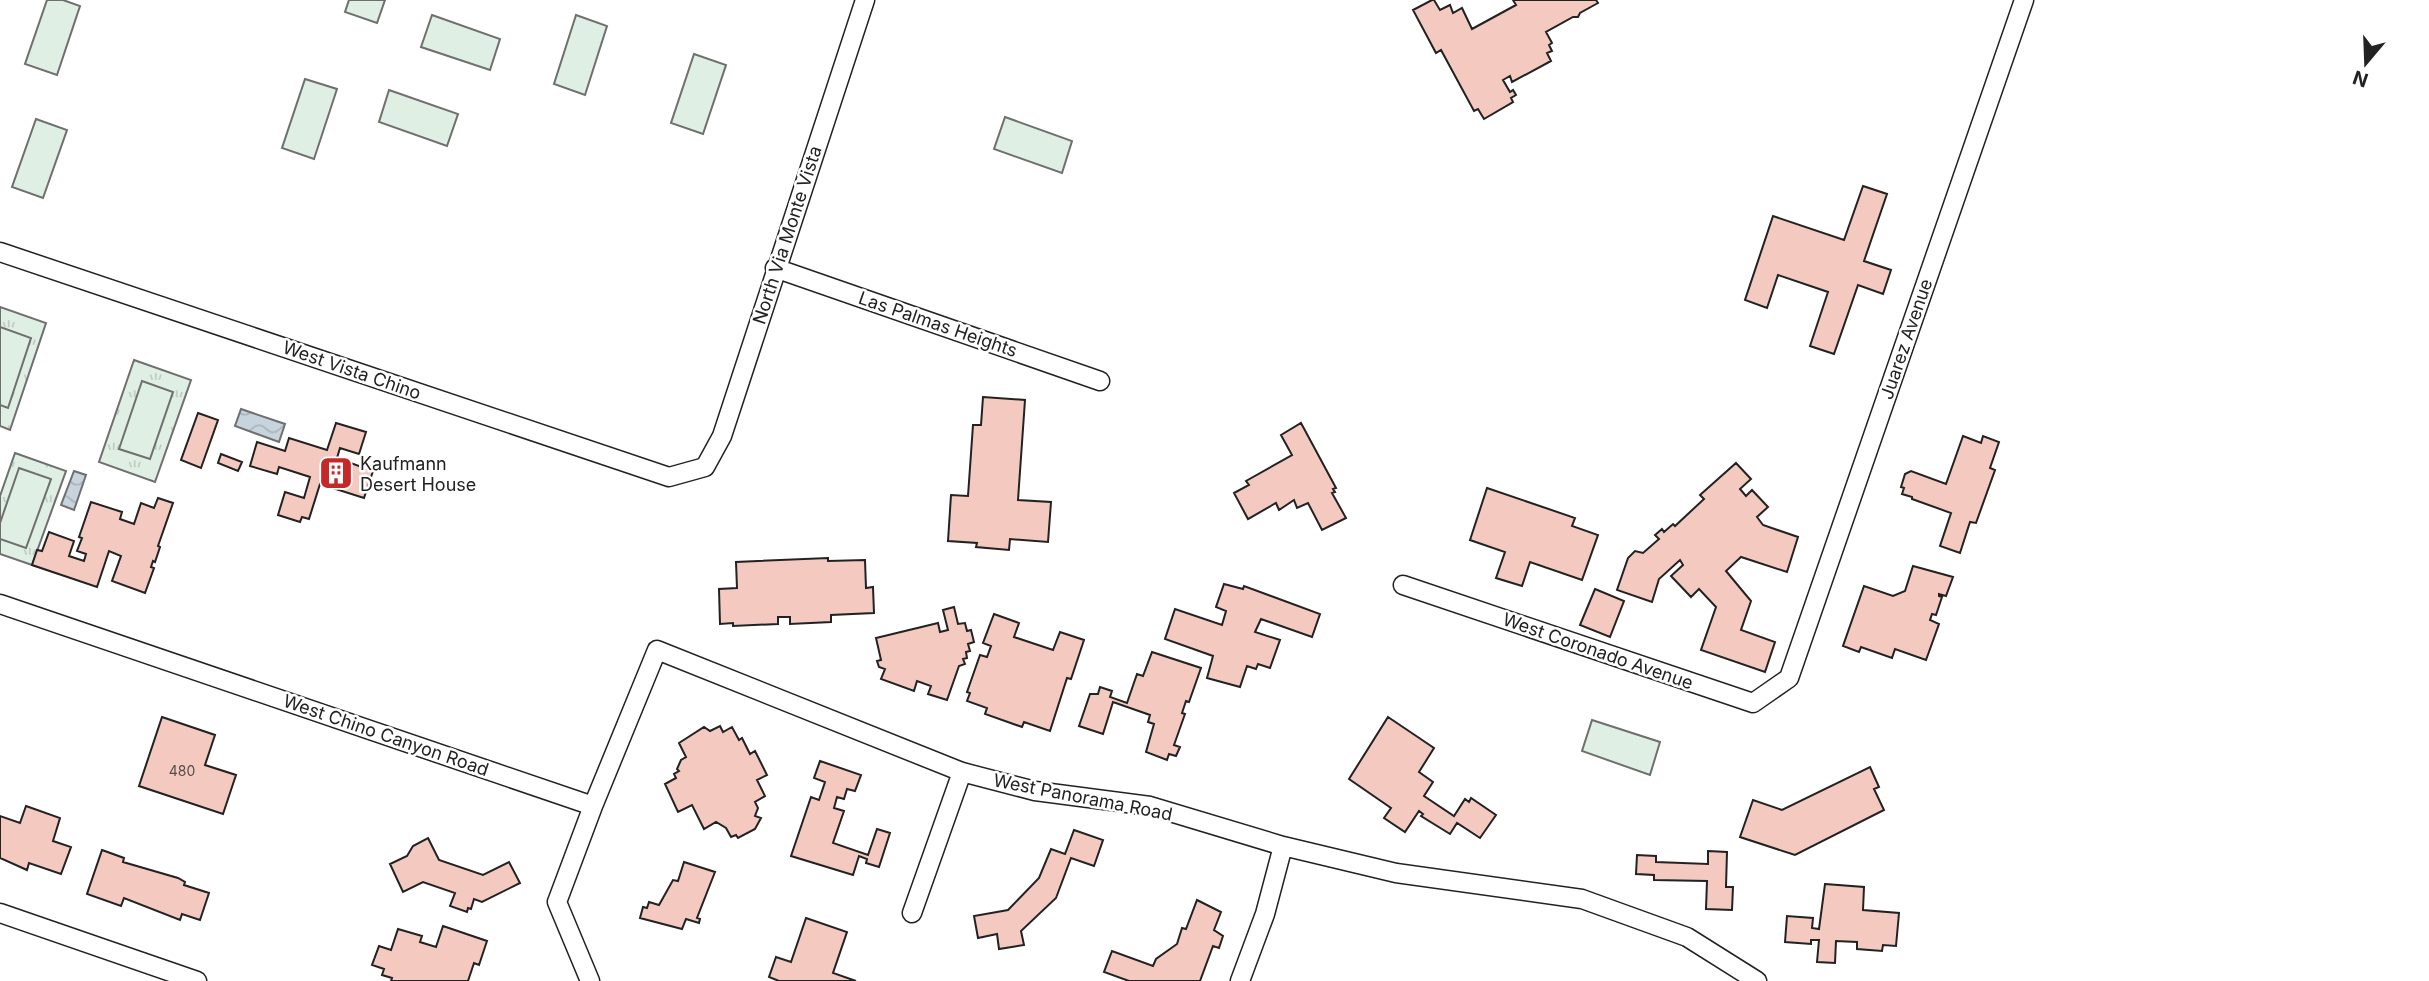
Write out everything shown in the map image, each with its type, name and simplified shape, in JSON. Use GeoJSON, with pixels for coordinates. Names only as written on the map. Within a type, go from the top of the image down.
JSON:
{"type":"FeatureCollection","features":[{"type":"Feature","properties":{"kind":"street","name":"North Via Monte Vista"},"geometry":{"type":"LineString","coordinates":[[705,467],[722,436],[865,0]]}},
{"type":"Feature","properties":{"kind":"street","name":"Juarez Avenue"},"geometry":{"type":"LineString","coordinates":[[1789,678],[2024,0]]}},
{"type":"Feature","properties":{"kind":"street","name":"West Vista Chino"},"geometry":{"type":"LineString","coordinates":[[0,252],[669,477],[705,467]]}},
{"type":"Feature","properties":{"kind":"street","name":"Las Palmas Heights"},"geometry":{"type":"LineString","coordinates":[[775,268],[1100,381]]}},
{"type":"Feature","properties":{"kind":"street","name":"West Coronado Avenue"},"geometry":{"type":"LineString","coordinates":[[1402,585],[1753,703],[1789,678]]}},
{"type":"Feature","properties":{"kind":"street","name":"West Chino Canyon Road"},"geometry":{"type":"LineString","coordinates":[[0,604],[593,806]]}},
{"type":"Feature","properties":{"kind":"street","name":"West Panorama Road"},"geometry":{"type":"LineString","coordinates":[[593,806],[657,650],[962,772],[1035,791],[1150,806],[1283,846],[1396,873],[1582,899],[1687,937],[1757,981]]}},
{"type":"Feature","properties":{"kind":"street"},"geometry":{"type":"LineString","coordinates":[[912,914],[962,772]]}},
{"type":"Feature","properties":{"kind":"street"},"geometry":{"type":"LineString","coordinates":[[590,981],[557,902],[593,806]]}},
{"type":"Feature","properties":{"kind":"street"},"geometry":{"type":"LineString","coordinates":[[1240,981],[1265,914],[1283,846]]}},
{"type":"Feature","properties":{"kind":"street"},"geometry":{"type":"LineString","coordinates":[[0,913],[197,981]]}},
{"type":"Feature","properties":{"kind":"green space"},"geometry":{"type":"Polygon","coordinates":[[[47,0],[63,0],[80,6],[57,75],[25,64],[47,0]]]}},
{"type":"Feature","properties":{"kind":"green space"},"geometry":{"type":"Polygon","coordinates":[[[349,0],[385,0],[377,23],[345,12],[349,0]]]}},
{"type":"Feature","properties":{"kind":"green space"},"geometry":{"type":"Polygon","coordinates":[[[432,15],[500,39],[490,70],[421,47],[432,15]]]}},
{"type":"Feature","properties":{"kind":"green space"},"geometry":{"type":"Polygon","coordinates":[[[576,15],[607,26],[585,95],[554,84],[576,15]]]}},
{"type":"Feature","properties":{"kind":"green space"},"geometry":{"type":"Polygon","coordinates":[[[694,54],[726,65],[703,134],[671,123],[694,54]]]}},
{"type":"Feature","properties":{"kind":"green space"},"geometry":{"type":"Polygon","coordinates":[[[305,79],[337,89],[314,159],[282,148],[305,79]]]}},
{"type":"Feature","properties":{"kind":"green space"},"geometry":{"type":"Polygon","coordinates":[[[389,90],[458,114],[447,146],[379,122],[389,90]]]}},
{"type":"Feature","properties":{"kind":"green space"},"geometry":{"type":"Polygon","coordinates":[[[1005,117],[1072,141],[1062,173],[994,149],[1005,117]]]}},
{"type":"Feature","properties":{"kind":"green space"},"geometry":{"type":"Polygon","coordinates":[[[36,119],[67,130],[43,198],[12,187],[36,119]]]}},
{"type":"Feature","properties":{"kind":"green space"},"geometry":{"type":"Polygon","coordinates":[[[0,307],[46,323],[10,430],[0,426],[0,307]]]}},
{"type":"Feature","properties":{"kind":"green space"},"geometry":{"type":"Polygon","coordinates":[[[0,327],[31,338],[8,408],[0,405],[0,327]]]}},
{"type":"Feature","properties":{"kind":"green space"},"geometry":{"type":"Polygon","coordinates":[[[134,360],[191,380],[155,482],[99,462],[134,360]]]}},
{"type":"Feature","properties":{"kind":"green space"},"geometry":{"type":"Polygon","coordinates":[[[142,381],[173,392],[150,459],[119,449],[142,381]]]}},
{"type":"Feature","properties":{"kind":"green space"},"geometry":{"type":"Polygon","coordinates":[[[15,453],[66,471],[32,565],[0,554],[0,496],[15,453]]]}},
{"type":"Feature","properties":{"kind":"green space"},"geometry":{"type":"Polygon","coordinates":[[[19,468],[51,479],[26,548],[0,539],[0,523],[19,468]]]}},
{"type":"Feature","properties":{"kind":"green space"},"geometry":{"type":"Polygon","coordinates":[[[1592,720],[1660,742],[1650,775],[1582,751],[1592,720]]]}},
{"type":"Feature","properties":{"kind":"water"},"geometry":{"type":"Polygon","coordinates":[[[241,409],[285,424],[279,442],[235,426],[241,409]]]}},
{"type":"Feature","properties":{"kind":"water"},"geometry":{"type":"Polygon","coordinates":[[[74,471],[86,475],[74,510],[61,505],[74,471]]]}},
{"type":"Feature","properties":{"kind":"building"},"geometry":{"type":"Polygon","coordinates":[[[1432,0],[1440,10],[1450,5],[1453,13],[1462,8],[1472,29],[1516,5],[1513,0],[1596,0],[1598,3],[1580,13],[1578,17],[1573,17],[1546,32],[1552,43],[1549,45],[1552,51],[1547,53],[1551,61],[1512,82],[1510,76],[1503,80],[1510,92],[1513,90],[1516,95],[1511,98],[1513,102],[1484,119],[1478,109],[1474,111],[1441,50],[1436,53],[1413,10],[1432,0]]]}},
{"type":"Feature","properties":{"kind":"building"},"geometry":{"type":"Polygon","coordinates":[[[1863,186],[1887,194],[1864,261],[1891,270],[1883,294],[1858,285],[1834,354],[1810,346],[1828,292],[1778,275],[1767,308],[1745,300],[1773,216],[1844,240],[1863,186]]]}},
{"type":"Feature","properties":{"kind":"building"},"geometry":{"type":"Polygon","coordinates":[[[983,397],[1025,400],[1018,500],[1051,502],[1048,542],[1010,539],[1009,550],[976,547],[977,543],[948,541],[951,495],[968,496],[973,425],[981,425],[983,397]]]}},
{"type":"Feature","properties":{"kind":"building"},"geometry":{"type":"Polygon","coordinates":[[[198,413],[218,420],[201,468],[181,460],[198,413]]]}},
{"type":"Feature","properties":{"kind":"building","name":"Kaufmann Desert House"},"geometry":{"type":"Polygon","coordinates":[[[336,423],[366,432],[359,454],[340,448],[334,468],[344,472],[348,462],[373,471],[364,498],[320,484],[309,519],[302,517],[300,522],[278,515],[285,492],[304,498],[310,477],[279,467],[277,474],[250,466],[257,442],[285,451],[289,438],[327,450],[336,423]]]}},
{"type":"Feature","properties":{"kind":"building"},"geometry":{"type":"Polygon","coordinates":[[[1301,423],[1336,488],[1332,493],[1346,518],[1322,530],[1308,503],[1297,508],[1294,500],[1279,510],[1276,503],[1248,519],[1234,493],[1249,485],[1246,481],[1292,455],[1281,435],[1301,423]]]}},
{"type":"Feature","properties":{"kind":"building"},"geometry":{"type":"Polygon","coordinates":[[[1963,436],[1981,443],[1983,436],[1999,442],[1990,468],[1995,470],[1976,523],[1970,522],[1960,553],[1940,546],[1951,513],[1902,494],[1904,488],[1901,487],[1905,474],[1911,471],[1946,484],[1963,436]]]}},
{"type":"Feature","properties":{"kind":"building"},"geometry":{"type":"Polygon","coordinates":[[[221,454],[242,462],[238,471],[218,463],[221,454]]]}},
{"type":"Feature","properties":{"kind":"building"},"geometry":{"type":"Polygon","coordinates":[[[1736,463],[1751,479],[1740,489],[1746,496],[1752,490],[1768,507],[1757,517],[1763,525],[1798,537],[1787,572],[1741,557],[1726,571],[1751,601],[1741,630],[1775,642],[1765,672],[1701,650],[1716,607],[1699,589],[1691,597],[1671,576],[1683,565],[1680,560],[1659,579],[1652,602],[1617,590],[1628,558],[1635,551],[1643,553],[1659,539],[1655,535],[1662,529],[1664,532],[1673,524],[1675,526],[1704,499],[1700,495],[1736,463]]]}},
{"type":"Feature","properties":{"kind":"building"},"geometry":{"type":"Polygon","coordinates":[[[1487,488],[1575,518],[1572,526],[1598,535],[1582,580],[1530,562],[1522,586],[1496,578],[1505,552],[1470,540],[1487,488]]]}},
{"type":"Feature","properties":{"kind":"building"},"geometry":{"type":"Polygon","coordinates":[[[158,498],[173,503],[145,593],[112,581],[121,556],[109,551],[97,587],[32,565],[37,550],[42,551],[49,532],[74,541],[69,556],[84,561],[86,554],[77,551],[91,502],[122,512],[120,519],[134,524],[141,503],[154,508],[158,498]]]}},
{"type":"Feature","properties":{"kind":"building"},"geometry":{"type":"Polygon","coordinates":[[[828,558],[828,561],[865,560],[866,588],[873,587],[874,613],[831,615],[831,622],[790,624],[790,617],[778,617],[778,624],[720,624],[719,589],[737,588],[736,562],[828,558]]]}},
{"type":"Feature","properties":{"kind":"building"},"geometry":{"type":"Polygon","coordinates":[[[1913,566],[1953,577],[1946,596],[1939,594],[1942,597],[1936,615],[1932,614],[1930,620],[1939,624],[1926,660],[1895,649],[1892,658],[1861,647],[1859,652],[1843,646],[1864,586],[1893,596],[1905,591],[1913,566]]]}},
{"type":"Feature","properties":{"kind":"building"},"geometry":{"type":"Polygon","coordinates":[[[1224,584],[1243,589],[1244,586],[1320,614],[1312,637],[1261,619],[1255,632],[1280,640],[1270,668],[1258,664],[1256,669],[1247,666],[1240,687],[1207,678],[1213,656],[1165,639],[1175,609],[1222,625],[1226,611],[1216,607],[1224,584]]]}},
{"type":"Feature","properties":{"kind":"building"},"geometry":{"type":"Polygon","coordinates":[[[1595,589],[1624,601],[1610,637],[1580,625],[1595,589]]]}},
{"type":"Feature","properties":{"kind":"building"},"geometry":{"type":"Polygon","coordinates":[[[954,607],[958,624],[965,623],[967,631],[971,630],[974,642],[968,644],[970,651],[966,652],[967,658],[963,659],[965,664],[959,666],[947,700],[928,694],[931,686],[917,681],[914,691],[881,679],[885,669],[879,667],[877,661],[881,660],[876,638],[938,623],[940,632],[948,630],[943,610],[954,607]]]}},
{"type":"Feature","properties":{"kind":"building"},"geometry":{"type":"Polygon","coordinates":[[[994,614],[1019,623],[1014,637],[1053,650],[1060,632],[1084,640],[1071,679],[1067,678],[1050,731],[1024,722],[1022,727],[985,714],[987,708],[967,701],[970,693],[967,692],[980,655],[987,657],[991,646],[983,643],[994,614]]]}},
{"type":"Feature","properties":{"kind":"building"},"geometry":{"type":"Polygon","coordinates":[[[1152,652],[1201,668],[1189,702],[1186,701],[1182,713],[1185,714],[1174,745],[1180,747],[1176,756],[1169,754],[1167,760],[1146,752],[1154,724],[1148,722],[1150,715],[1113,702],[1103,734],[1079,726],[1090,694],[1098,694],[1100,687],[1112,691],[1110,697],[1127,703],[1137,674],[1143,676],[1152,652]]]}},
{"type":"Feature","properties":{"kind":"building"},"geometry":{"type":"Polygon","coordinates":[[[162,717],[215,735],[205,765],[236,775],[223,814],[139,786],[162,717]]]}},
{"type":"Feature","properties":{"kind":"building"},"geometry":{"type":"Polygon","coordinates":[[[1388,717],[1434,748],[1419,772],[1433,782],[1424,796],[1454,816],[1465,799],[1469,802],[1471,798],[1496,815],[1480,838],[1457,823],[1450,834],[1421,816],[1423,814],[1419,811],[1405,832],[1384,818],[1391,808],[1349,779],[1388,717]]]}},
{"type":"Feature","properties":{"kind":"building"},"geometry":{"type":"Polygon","coordinates":[[[720,726],[723,732],[732,727],[739,740],[742,738],[750,754],[755,751],[767,775],[757,780],[765,796],[755,802],[758,808],[755,816],[761,818],[755,829],[738,838],[736,835],[731,837],[726,828],[716,822],[704,829],[692,805],[678,812],[665,784],[676,778],[674,774],[679,771],[677,769],[681,760],[686,757],[679,743],[704,727],[710,731],[720,726]]]}},
{"type":"Feature","properties":{"kind":"building"},"geometry":{"type":"Polygon","coordinates":[[[820,761],[861,775],[855,791],[847,789],[844,799],[837,797],[834,808],[844,811],[833,843],[868,855],[877,829],[890,833],[879,867],[866,863],[867,859],[859,856],[853,875],[791,856],[811,797],[819,800],[825,782],[814,778],[820,761]]]}},
{"type":"Feature","properties":{"kind":"building"},"geometry":{"type":"Polygon","coordinates":[[[1870,767],[1879,787],[1874,789],[1884,810],[1795,855],[1740,837],[1753,800],[1782,810],[1870,767]]]}},
{"type":"Feature","properties":{"kind":"building"},"geometry":{"type":"Polygon","coordinates":[[[26,806],[60,818],[53,841],[71,847],[61,874],[29,863],[27,870],[0,858],[0,816],[20,823],[26,806]]]}},
{"type":"Feature","properties":{"kind":"building"},"geometry":{"type":"Polygon","coordinates":[[[1074,830],[1103,840],[1094,866],[1071,858],[1056,898],[1021,931],[1024,945],[999,949],[997,934],[978,938],[974,916],[1008,910],[1039,878],[1051,849],[1065,854],[1074,830]]]}},
{"type":"Feature","properties":{"kind":"building"},"geometry":{"type":"Polygon","coordinates":[[[428,838],[439,860],[483,875],[509,862],[520,883],[482,902],[474,899],[467,912],[450,906],[455,893],[423,882],[403,892],[390,864],[407,856],[413,846],[428,838]]]}},
{"type":"Feature","properties":{"kind":"building"},"geometry":{"type":"Polygon","coordinates":[[[102,850],[124,858],[123,862],[178,878],[185,882],[184,885],[209,893],[200,920],[182,914],[180,920],[124,898],[121,906],[87,894],[102,850]]]}},
{"type":"Feature","properties":{"kind":"building"},"geometry":{"type":"Polygon","coordinates":[[[1708,851],[1727,852],[1726,887],[1733,887],[1732,910],[1706,909],[1707,881],[1654,880],[1654,875],[1636,874],[1637,855],[1656,856],[1656,862],[1708,864],[1708,851]]]}},
{"type":"Feature","properties":{"kind":"building"},"geometry":{"type":"Polygon","coordinates":[[[684,862],[715,872],[697,918],[700,919],[699,923],[686,919],[682,929],[640,918],[643,907],[647,908],[649,902],[659,905],[673,880],[678,881],[684,862]]]}},
{"type":"Feature","properties":{"kind":"building"},"geometry":{"type":"Polygon","coordinates":[[[1825,884],[1864,887],[1863,910],[1899,913],[1896,946],[1883,945],[1882,951],[1857,949],[1857,942],[1836,941],[1835,963],[1817,962],[1819,940],[1811,940],[1811,944],[1785,942],[1787,916],[1813,918],[1812,928],[1819,929],[1825,884]]]}},
{"type":"Feature","properties":{"kind":"building"},"geometry":{"type":"Polygon","coordinates":[[[1197,900],[1221,912],[1214,930],[1223,936],[1219,948],[1213,946],[1200,981],[1129,981],[1104,972],[1112,951],[1153,966],[1156,959],[1177,944],[1197,900]]]}},
{"type":"Feature","properties":{"kind":"building"},"geometry":{"type":"Polygon","coordinates":[[[806,918],[847,932],[833,973],[856,981],[779,981],[769,977],[776,957],[791,962],[806,918]]]}},
{"type":"Feature","properties":{"kind":"building"},"geometry":{"type":"Polygon","coordinates":[[[443,926],[487,941],[479,965],[474,963],[468,981],[391,981],[392,978],[382,975],[384,969],[372,965],[379,946],[391,950],[398,929],[422,936],[420,942],[436,947],[443,926]]]}},
{"type":"Feature","properties":{"kind":"place","name":"Kaufmann Desert House"},"geometry":{"type":"Point","coordinates":[336,473]}}]}
